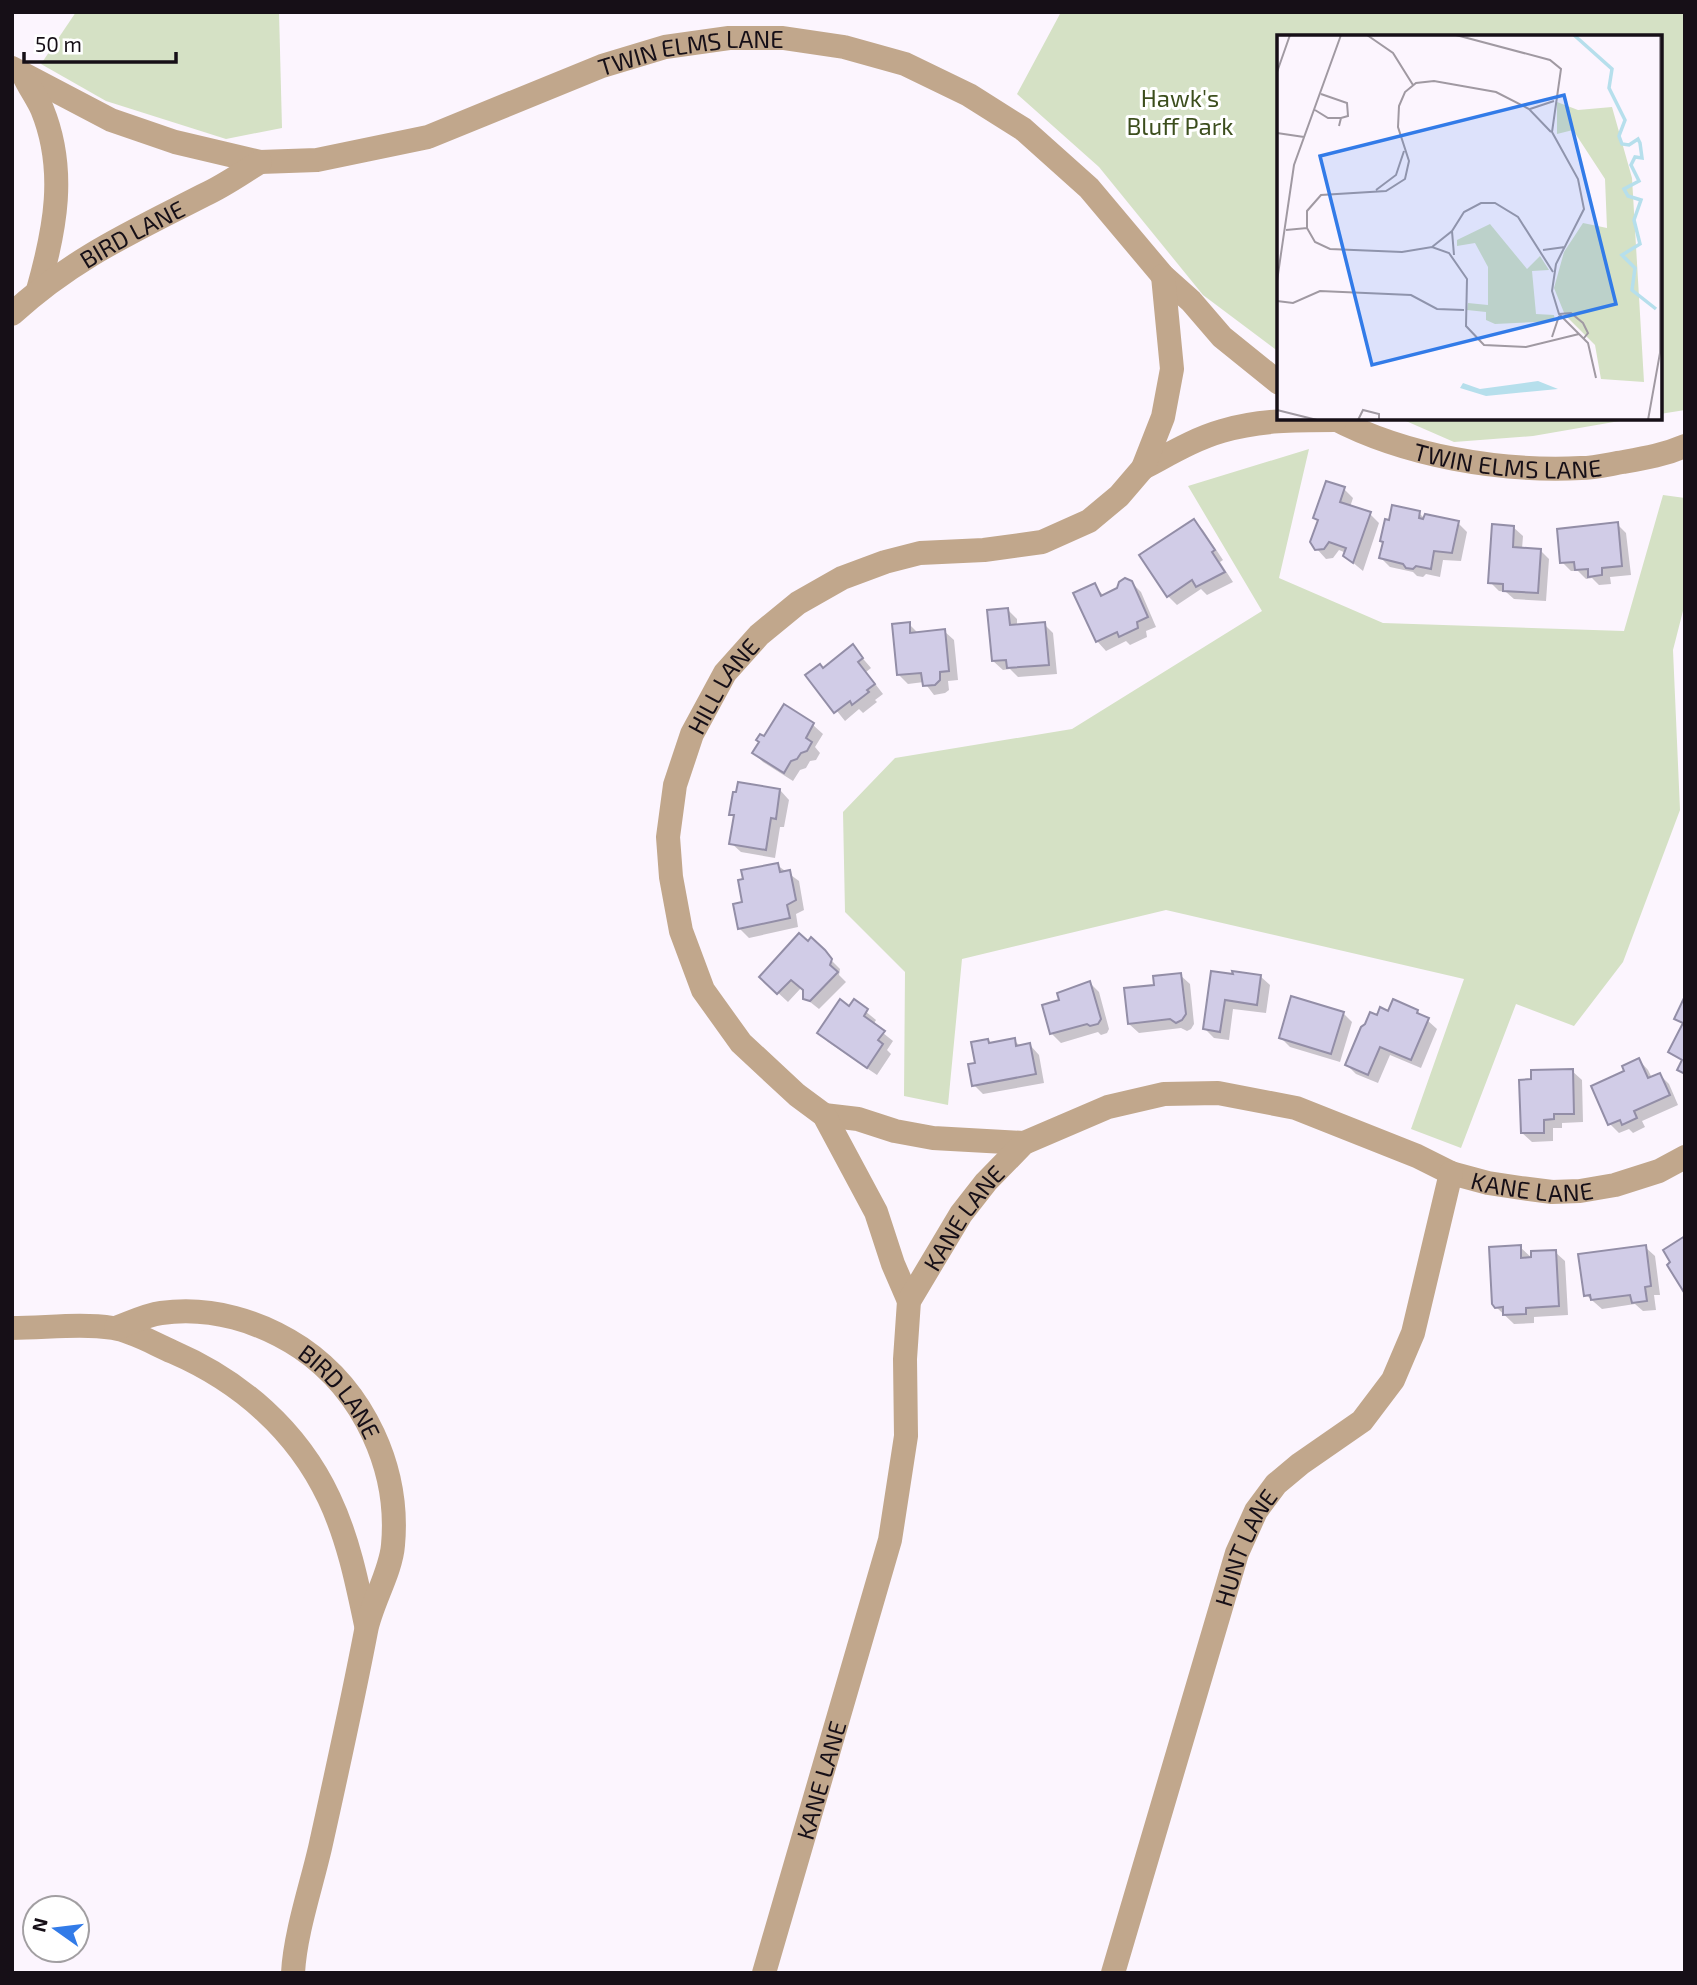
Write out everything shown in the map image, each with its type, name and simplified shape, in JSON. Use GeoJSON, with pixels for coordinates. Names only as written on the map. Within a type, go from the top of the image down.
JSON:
{"type":"FeatureCollection","features":[{"type":"Feature","properties":{"kind":"street","name":"TWIN ELMS LANE"},"geometry":{"type":"LineString","coordinates":[[18,72],[111,120],[175,142],[260,162],[317,160],[428,137],[602,66],[665,47],[729,38],[783,38],[844,47],[905,64],[969,95],[1023,129],[1089,188],[1163,276],[1191,301],[1222,337],[1277,381]]}},
{"type":"Feature","properties":{"kind":"street"},"geometry":{"type":"LineString","coordinates":[[18,72],[42,110],[57,168],[57,204],[52,242],[38,290]]}},
{"type":"Feature","properties":{"kind":"street","name":"BIRD LANE"},"geometry":{"type":"LineString","coordinates":[[12,314],[38,290],[115,239],[206,195],[260,162]]}},
{"type":"Feature","properties":{"kind":"street"},"geometry":{"type":"LineString","coordinates":[[1143,468],[1163,417],[1172,369],[1163,276]]}},
{"type":"Feature","properties":{"kind":"street"},"geometry":{"type":"LineString","coordinates":[[1143,468],[1192,442],[1223,430],[1288,420]]}},
{"type":"Feature","properties":{"kind":"street","name":"TWIN ELMS LANE"},"geometry":{"type":"LineString","coordinates":[[1336,420],[1385,440],[1440,456],[1498,466],[1582,468],[1678,454]]}},
{"type":"Feature","properties":{"kind":"street","name":"HILL LANE"},"geometry":{"type":"LineString","coordinates":[[824,1115],[797,1095],[741,1043],[703,990],[681,931],[671,877],[668,837],[675,785],[692,734],[725,673],[759,635],[798,603],[842,578],[920,552],[984,550],[1042,542],[1089,521],[1119,496],[1143,468]]}},
{"type":"Feature","properties":{"kind":"street","name":"KANE LANE"},"geometry":{"type":"LineString","coordinates":[[764,1973],[890,1539],[906,1436],[905,1359],[909,1301],[961,1214],[986,1182],[1024,1143],[1108,1107],[1164,1094],[1217,1093],[1296,1108],[1405,1151],[1451,1173],[1521,1188],[1552,1192],[1615,1185],[1659,1171],[1685,1157]]}},
{"type":"Feature","properties":{"kind":"street"},"geometry":{"type":"LineString","coordinates":[[824,1115],[858,1119],[895,1131],[933,1138],[1024,1143]]}},
{"type":"Feature","properties":{"kind":"street"},"geometry":{"type":"LineString","coordinates":[[824,1115],[876,1212],[893,1264],[909,1301]]}},
{"type":"Feature","properties":{"kind":"street","name":"HUNT LANE"},"geometry":{"type":"LineString","coordinates":[[1114,1973],[1237,1553],[1256,1511],[1276,1483],[1362,1421],[1393,1380],[1413,1333],[1451,1173]]}},
{"type":"Feature","properties":{"kind":"street","name":"BIRD LANE"},"geometry":{"type":"LineString","coordinates":[[116,1328],[160,1313],[209,1311],[258,1324],[282,1335],[337,1377],[362,1410],[377,1441],[392,1511],[393,1547],[367,1627],[356,1691],[293,1973]]}},
{"type":"Feature","properties":{"kind":"street","name":"BIRD LANE"},"geometry":{"type":"LineString","coordinates":[[12,1328],[75,1325],[116,1328],[201,1364],[261,1406],[309,1463],[328,1496],[354,1569],[367,1627]]}},
{"type":"Feature","properties":{"kind":"green space"},"geometry":{"type":"Polygon","coordinates":[[[76,12],[279,12],[282,128],[226,139],[106,101],[41,64],[76,12]]]}},
{"type":"Feature","properties":{"kind":"green space","name":"Hawk's Bluff Park"},"geometry":{"type":"Polygon","coordinates":[[[1061,12],[1685,12],[1685,410],[1662,414],[1662,35],[1277,35],[1277,350],[1203,295],[1099,167],[1017,94],[1061,12]]]}},
{"type":"Feature","properties":{"kind":"green space"},"geometry":{"type":"Polygon","coordinates":[[[1404,420],[1625,420],[1533,436],[1454,442],[1404,420]]]}},
{"type":"Feature","properties":{"kind":"green space"},"geometry":{"type":"Polygon","coordinates":[[[1309,449],[1279,578],[1383,623],[1624,631],[1663,495],[1685,498],[1685,603],[1673,650],[1680,810],[1623,962],[1574,1026],[1516,1004],[1461,1148],[1411,1129],[1464,979],[1166,910],[962,959],[948,1105],[904,1096],[905,972],[845,912],[843,812],[895,758],[1072,729],[1262,611],[1188,486],[1309,449]]]}},
{"type":"Feature","properties":{"kind":"building"},"geometry":{"type":"Polygon","coordinates":[[[1326,481],[1345,487],[1340,502],[1371,512],[1353,563],[1343,556],[1346,548],[1329,542],[1324,549],[1315,550],[1310,542],[1318,520],[1313,518],[1326,481]]]}},
{"type":"Feature","properties":{"kind":"building"},"geometry":{"type":"Polygon","coordinates":[[[1392,505],[1420,511],[1419,518],[1423,519],[1425,514],[1459,521],[1452,553],[1434,551],[1431,569],[1416,566],[1413,569],[1406,568],[1403,564],[1379,558],[1385,519],[1389,520],[1392,505]]]}},
{"type":"Feature","properties":{"kind":"building"},"geometry":{"type":"Polygon","coordinates":[[[1194,519],[1215,550],[1212,552],[1225,572],[1196,587],[1192,580],[1167,597],[1139,555],[1194,519]]]}},
{"type":"Feature","properties":{"kind":"building"},"geometry":{"type":"Polygon","coordinates":[[[1618,522],[1622,566],[1602,568],[1602,575],[1588,577],[1588,569],[1575,570],[1574,562],[1560,563],[1557,529],[1618,522]]]}},
{"type":"Feature","properties":{"kind":"building"},"geometry":{"type":"Polygon","coordinates":[[[1492,524],[1514,526],[1513,547],[1541,549],[1538,593],[1503,591],[1503,584],[1488,583],[1492,524]]]}},
{"type":"Feature","properties":{"kind":"building"},"geometry":{"type":"Polygon","coordinates":[[[1125,578],[1132,581],[1148,617],[1137,622],[1138,628],[1119,637],[1117,632],[1096,642],[1073,593],[1095,583],[1101,596],[1117,588],[1119,582],[1125,578]]]}},
{"type":"Feature","properties":{"kind":"building"},"geometry":{"type":"Polygon","coordinates":[[[1008,608],[1010,625],[1045,622],[1049,665],[1007,668],[1006,660],[992,661],[987,610],[1008,608]]]}},
{"type":"Feature","properties":{"kind":"building"},"geometry":{"type":"Polygon","coordinates":[[[910,622],[910,633],[945,629],[949,671],[940,672],[940,680],[935,685],[923,686],[921,673],[897,675],[892,624],[910,622]]]}},
{"type":"Feature","properties":{"kind":"building"},"geometry":{"type":"Polygon","coordinates":[[[853,644],[863,658],[858,662],[875,684],[852,705],[850,701],[834,713],[805,675],[820,664],[823,668],[853,644]]]}},
{"type":"Feature","properties":{"kind":"building"},"geometry":{"type":"Polygon","coordinates":[[[784,704],[814,723],[806,738],[812,742],[807,751],[791,761],[784,773],[752,753],[759,742],[756,740],[760,734],[764,736],[784,704]]]}},
{"type":"Feature","properties":{"kind":"building"},"geometry":{"type":"Polygon","coordinates":[[[738,782],[780,789],[776,819],[771,818],[766,850],[729,844],[734,815],[729,815],[733,792],[736,792],[738,782]]]}},
{"type":"Feature","properties":{"kind":"building"},"geometry":{"type":"Polygon","coordinates":[[[778,863],[780,872],[790,870],[796,900],[787,905],[790,918],[738,929],[733,904],[742,902],[738,880],[743,879],[741,870],[778,863]]]}},
{"type":"Feature","properties":{"kind":"building"},"geometry":{"type":"Polygon","coordinates":[[[799,933],[808,941],[811,937],[825,950],[832,959],[830,965],[838,972],[810,1001],[803,999],[803,990],[791,980],[777,994],[759,977],[799,933]]]}},
{"type":"Feature","properties":{"kind":"building"},"geometry":{"type":"Polygon","coordinates":[[[1211,971],[1261,975],[1257,1005],[1225,1000],[1220,1032],[1203,1029],[1211,971]]]}},
{"type":"Feature","properties":{"kind":"building"},"geometry":{"type":"Polygon","coordinates":[[[1181,973],[1186,1014],[1182,1020],[1176,1023],[1170,1019],[1128,1024],[1124,988],[1154,985],[1153,976],[1181,973]]]}},
{"type":"Feature","properties":{"kind":"building"},"geometry":{"type":"Polygon","coordinates":[[[1090,981],[1101,1019],[1098,1024],[1087,1024],[1050,1034],[1042,1005],[1059,1000],[1057,993],[1090,981]]]}},
{"type":"Feature","properties":{"kind":"building"},"geometry":{"type":"Polygon","coordinates":[[[1291,996],[1344,1012],[1331,1054],[1279,1038],[1291,996]]]}},
{"type":"Feature","properties":{"kind":"building"},"geometry":{"type":"Polygon","coordinates":[[[1684,998],[1685,1074],[1677,1070],[1682,1060],[1668,1052],[1683,1023],[1674,1019],[1684,998]]]}},
{"type":"Feature","properties":{"kind":"building"},"geometry":{"type":"Polygon","coordinates":[[[840,999],[849,1006],[854,999],[868,1009],[864,1016],[885,1031],[878,1040],[883,1044],[867,1068],[817,1033],[840,999]]]}},
{"type":"Feature","properties":{"kind":"building"},"geometry":{"type":"Polygon","coordinates":[[[1393,999],[1429,1018],[1411,1060],[1380,1047],[1368,1075],[1345,1065],[1370,1012],[1377,1015],[1380,1007],[1388,1011],[1393,999]]]}},
{"type":"Feature","properties":{"kind":"building"},"geometry":{"type":"Polygon","coordinates":[[[1015,1038],[1016,1046],[1030,1043],[1036,1074],[972,1086],[968,1064],[975,1063],[971,1042],[988,1039],[989,1043],[1015,1038]]]}},
{"type":"Feature","properties":{"kind":"building"},"geometry":{"type":"Polygon","coordinates":[[[1639,1058],[1648,1078],[1660,1073],[1670,1095],[1634,1111],[1637,1118],[1622,1125],[1620,1120],[1608,1125],[1591,1086],[1624,1071],[1622,1066],[1639,1058]]]}},
{"type":"Feature","properties":{"kind":"building"},"geometry":{"type":"Polygon","coordinates":[[[1573,1069],[1574,1114],[1554,1114],[1554,1119],[1544,1120],[1544,1133],[1521,1133],[1519,1080],[1531,1079],[1531,1070],[1573,1069]]]}},
{"type":"Feature","properties":{"kind":"building"},"geometry":{"type":"Polygon","coordinates":[[[1685,1236],[1685,1294],[1667,1265],[1670,1262],[1663,1250],[1685,1236]]]}},
{"type":"Feature","properties":{"kind":"building"},"geometry":{"type":"Polygon","coordinates":[[[1521,1245],[1521,1258],[1531,1257],[1531,1251],[1556,1250],[1559,1306],[1526,1308],[1526,1314],[1503,1315],[1503,1307],[1495,1308],[1492,1304],[1489,1247],[1521,1245]]]}},
{"type":"Feature","properties":{"kind":"building"},"geometry":{"type":"Polygon","coordinates":[[[1646,1245],[1651,1286],[1645,1287],[1647,1301],[1632,1303],[1630,1295],[1591,1300],[1590,1295],[1584,1296],[1578,1254],[1646,1245]]]}}]}
